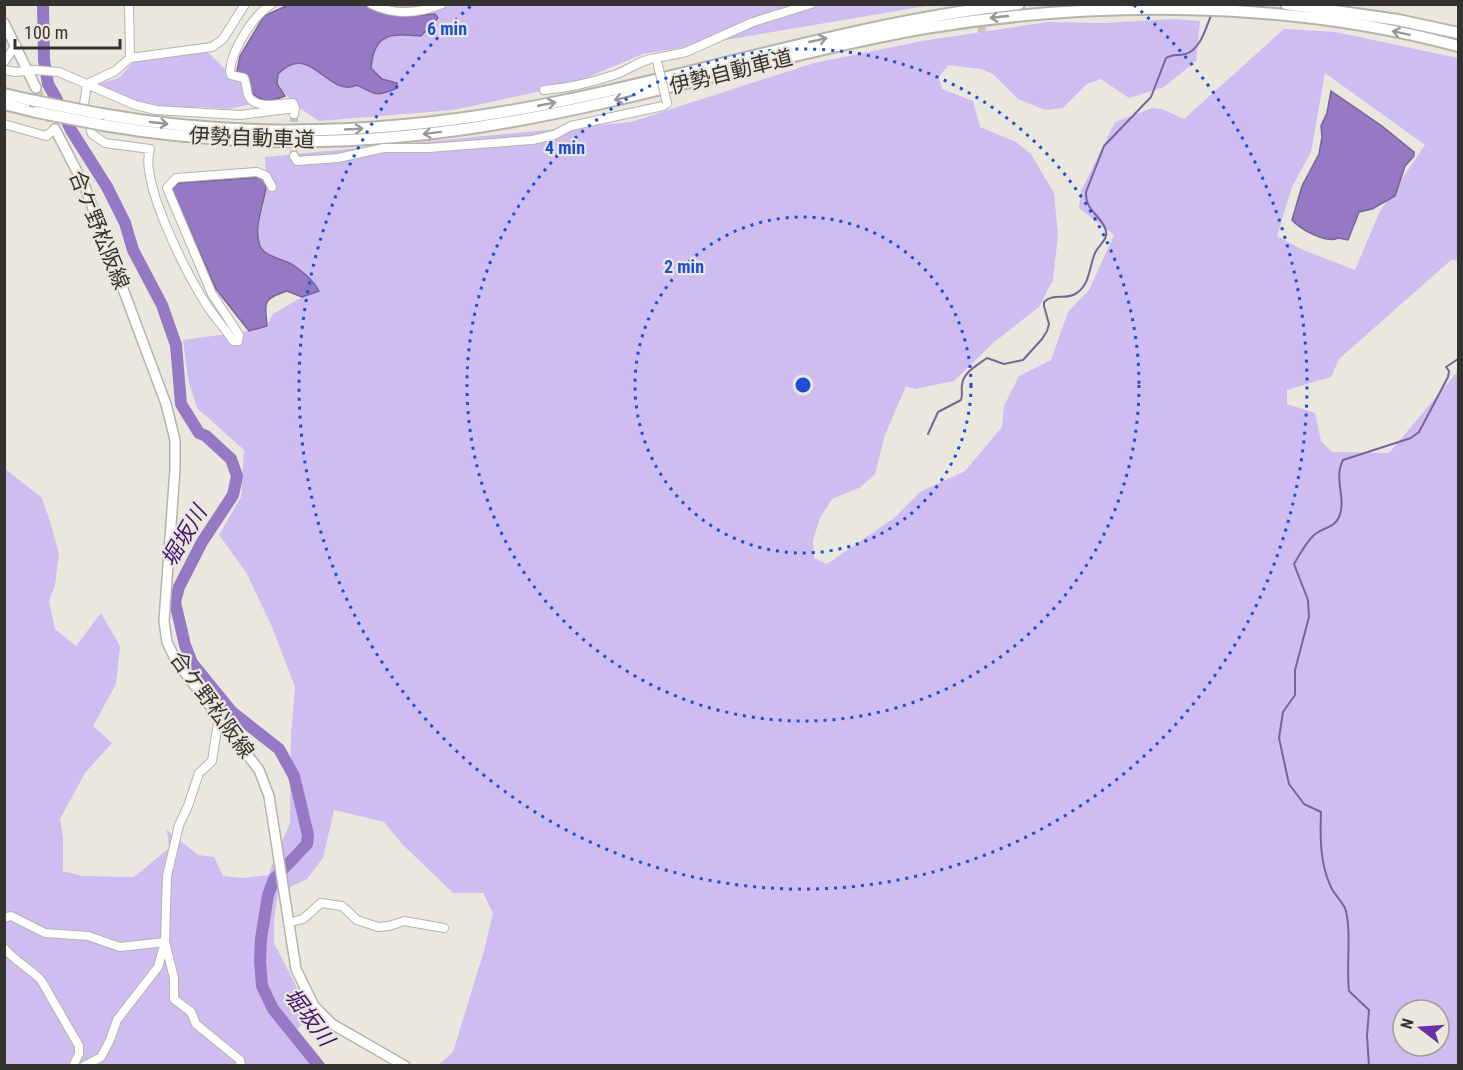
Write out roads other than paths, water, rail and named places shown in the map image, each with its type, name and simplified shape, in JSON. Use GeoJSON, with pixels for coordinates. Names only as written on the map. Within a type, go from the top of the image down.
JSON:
{"type":"FeatureCollection","features":[{"type":"Feature","properties":{"kind":"highway","name":"伊勢自動車道"},"geometry":{"type":"LineString","coordinates":[[4,104],[36,112],[102,120],[272,131],[362,129],[440,122],[558,102],[876,27],[1019,4]]}},
{"type":"Feature","properties":{"kind":"highway"},"geometry":{"type":"LineString","coordinates":[[1286,4],[1398,20],[1458,33]]}},
{"type":"Feature","properties":{"kind":"highway","name":"伊勢自動車道"},"geometry":{"type":"LineString","coordinates":[[4,94],[158,133],[272,141],[342,140],[420,135],[507,123],[924,28],[983,19],[1089,9],[1172,8],[1275,14],[1393,31],[1458,46]]}},
{"type":"Feature","properties":{"kind":"main road"},"geometry":{"type":"LineString","coordinates":[[4,23],[36,88]]}},
{"type":"Feature","properties":{"kind":"main road","name":"合ケ野松阪線"},"geometry":{"type":"LineString","coordinates":[[55,129],[85,187],[165,404],[175,441],[176,469],[164,614],[167,642],[176,661],[259,770],[269,796],[296,969],[314,1006],[332,1024],[405,1065]]}},
{"type":"Feature","properties":{"kind":"street"},"geometry":{"type":"LineString","coordinates":[[129,4],[130,58]]}},
{"type":"Feature","properties":{"kind":"street"},"geometry":{"type":"LineString","coordinates":[[87,84],[115,71],[130,58],[212,47],[223,39],[245,4]]}},
{"type":"Feature","properties":{"kind":"street"},"geometry":{"type":"LineString","coordinates":[[4,70],[59,72],[135,105],[173,112],[240,115],[294,111],[294,102],[259,104],[252,101],[248,96],[244,78],[231,75],[230,72],[237,47],[264,9],[272,4]]}},
{"type":"Feature","properties":{"kind":"street"},"geometry":{"type":"LineString","coordinates":[[371,4],[402,14],[432,9],[442,4]]}},
{"type":"Feature","properties":{"kind":"street"},"geometry":{"type":"LineString","coordinates":[[544,90],[584,85],[629,69],[643,60],[686,52],[753,22],[811,4]]}},
{"type":"Feature","properties":{"kind":"street"},"geometry":{"type":"LineString","coordinates":[[4,62],[16,45]]}},
{"type":"Feature","properties":{"kind":"street"},"geometry":{"type":"LineString","coordinates":[[294,156],[297,161],[316,161],[384,148],[428,148],[532,140],[554,135],[572,126],[663,106],[667,103],[657,59]]}},
{"type":"Feature","properties":{"kind":"street"},"geometry":{"type":"LineString","coordinates":[[87,84],[84,104],[92,134],[105,143],[150,148],[146,159],[153,194],[167,227],[203,300],[233,341],[238,341],[240,335],[212,294],[167,188],[176,178],[257,172],[266,176],[272,188]]}},
{"type":"Feature","properties":{"kind":"street"},"geometry":{"type":"LineString","coordinates":[[4,124],[46,136],[55,129]]}},
{"type":"Feature","properties":{"kind":"street"},"geometry":{"type":"LineString","coordinates":[[4,948],[41,980],[80,1046],[78,1065],[101,1057],[117,1020],[158,967],[165,942],[167,876],[179,825],[199,772],[212,761],[219,716]]}},
{"type":"Feature","properties":{"kind":"street"},"geometry":{"type":"LineString","coordinates":[[288,923],[303,919],[321,903],[342,906],[357,920],[378,927],[404,921],[444,928]]}},
{"type":"Feature","properties":{"kind":"street"},"geometry":{"type":"LineString","coordinates":[[4,918],[11,916],[45,933],[88,936],[120,947],[165,942]]}},
{"type":"Feature","properties":{"kind":"street"},"geometry":{"type":"LineString","coordinates":[[165,942],[174,978],[174,999],[191,1012],[196,1024],[240,1060],[241,1065]]}},
{"type":"Feature","properties":{"kind":"waterway","name":"堀坂川"},"geometry":{"type":"LineString","coordinates":[[43,4],[44,60],[48,84],[71,130],[107,187],[125,223],[133,250],[162,305],[176,345],[181,404],[199,433],[206,436],[231,459],[237,476],[233,495],[202,542],[179,587],[175,602],[185,645],[192,663],[232,712],[279,749],[294,776],[308,835],[307,844],[274,879],[268,895],[261,939],[262,986],[273,1009],[319,1066]]}},
{"type":"Feature","properties":{"kind":"waterway"},"geometry":{"type":"LineString","coordinates":[[928,434],[938,412],[961,400],[963,380],[975,366],[987,358],[1004,364],[1023,360],[1047,331],[1049,324],[1044,302],[1052,298],[1071,296],[1084,286],[1095,253],[1106,235],[1105,228],[1090,208],[1086,198],[1086,192],[1104,146],[1151,97],[1166,58],[1191,52],[1195,48],[1212,13]]}},
{"type":"Feature","properties":{"kind":"waterway"},"geometry":{"type":"LineString","coordinates":[[1369,1066],[1367,1036],[1369,1010],[1349,991],[1347,917],[1345,908],[1331,888],[1324,867],[1321,812],[1304,804],[1289,784],[1279,738],[1283,712],[1295,695],[1295,670],[1309,617],[1308,600],[1294,564],[1313,536],[1334,524],[1339,517],[1342,503],[1339,475],[1343,460],[1411,438],[1419,432],[1448,377],[1449,371],[1446,367],[1458,359]]}},
{"type":"Feature","properties":{"kind":"tunnel"},"geometry":{"type":"LineString","coordinates":[[979,15],[982,32]]}},
{"type":"Feature","properties":{"kind":"tunnel"},"geometry":{"type":"LineString","coordinates":[[36,88],[55,129]]}},
{"type":"Feature","properties":{"kind":"tunnel"},"geometry":{"type":"LineString","coordinates":[[294,114],[294,156]]}}]}
